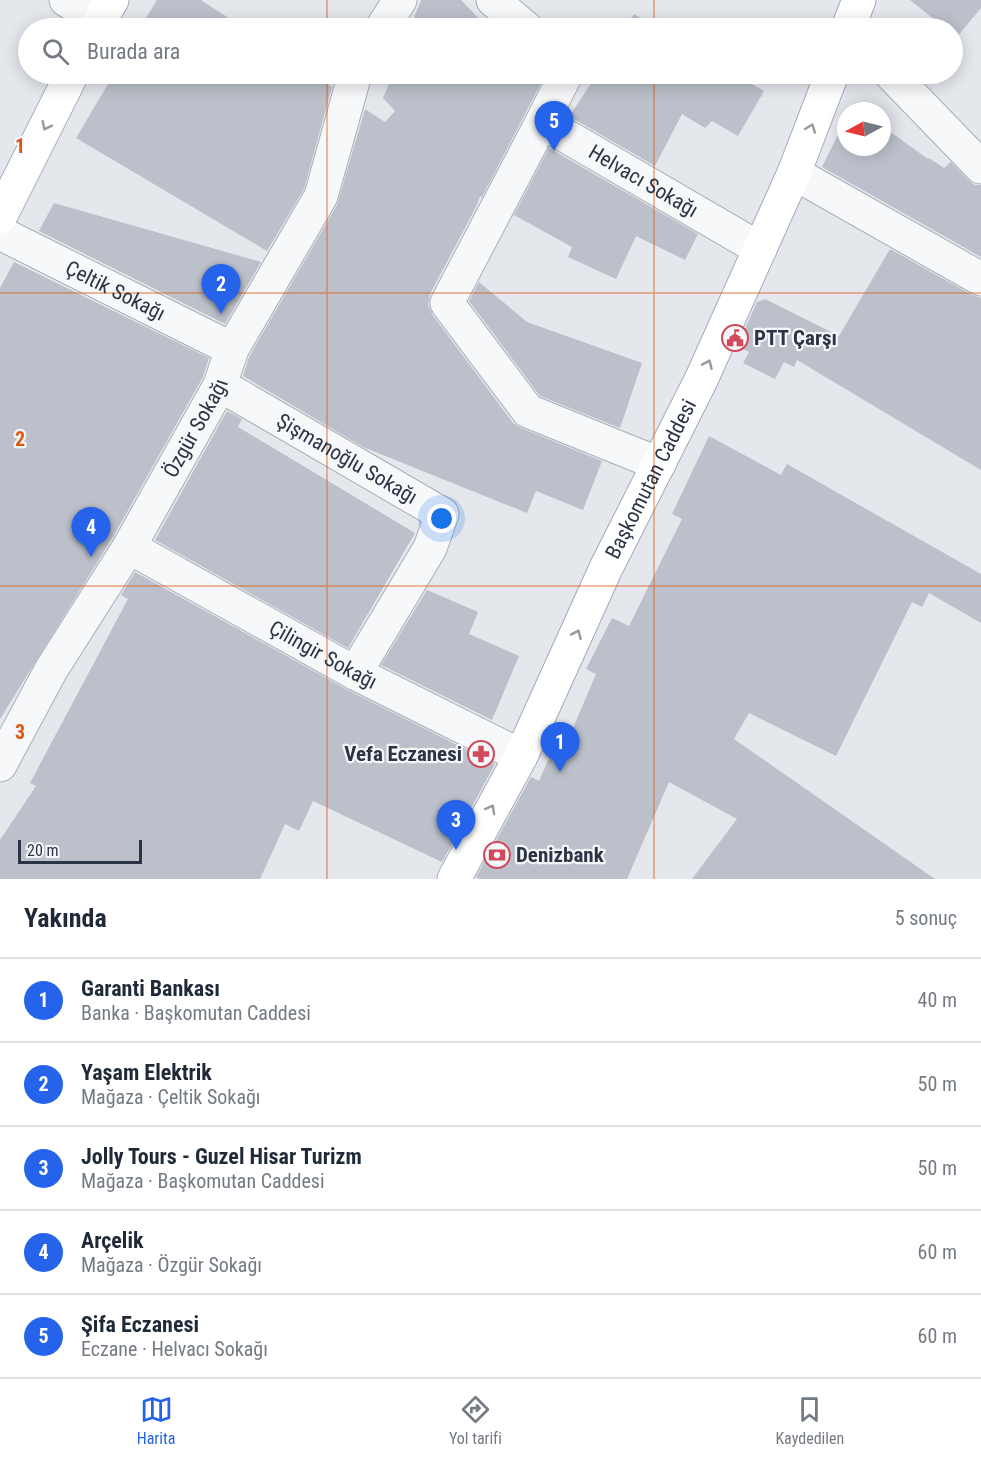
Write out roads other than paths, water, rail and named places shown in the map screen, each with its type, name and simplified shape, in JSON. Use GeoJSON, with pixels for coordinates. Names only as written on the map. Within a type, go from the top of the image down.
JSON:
{"type":"FeatureCollection","features":[{"type":"Feature","properties":{"kind":"main road"},"geometry":{"type":"LineString","coordinates":[[852,18],[859,0]]}},
{"type":"Feature","properties":{"kind":"main road"},"geometry":{"type":"LineString","coordinates":[[0,217],[67,84]]}},
{"type":"Feature","properties":{"kind":"main road","name":"Başkomutan Caddesi"},"geometry":{"type":"LineString","coordinates":[[454,879],[521,756],[606,568],[701,380],[794,173],[828,84]]}},
{"type":"Feature","properties":{"kind":"street"},"geometry":{"type":"LineString","coordinates":[[66,0],[102,16]]}},
{"type":"Feature","properties":{"kind":"street"},"geometry":{"type":"LineString","coordinates":[[388,18],[400,0]]}},
{"type":"Feature","properties":{"kind":"street"},"geometry":{"type":"LineString","coordinates":[[493,0],[514,18]]}},
{"type":"Feature","properties":{"kind":"street","name":"Özgür Sokağı"},"geometry":{"type":"LineString","coordinates":[[0,765],[51,670],[129,547],[220,385],[232,349],[321,196],[352,84]]}},
{"type":"Feature","properties":{"kind":"street"},"geometry":{"type":"LineString","coordinates":[[561,84],[447,303],[528,411],[658,464]]}},
{"type":"Feature","properties":{"kind":"street"},"geometry":{"type":"LineString","coordinates":[[901,84],[981,167]]}},
{"type":"Feature","properties":{"kind":"street","name":"Helvacı Sokağı"},"geometry":{"type":"LineString","coordinates":[[542,122],[760,249]]}},
{"type":"Feature","properties":{"kind":"street"},"geometry":{"type":"LineString","coordinates":[[794,173],[981,279]]}},
{"type":"Feature","properties":{"kind":"street","name":"Çeltik Sokağı"},"geometry":{"type":"LineString","coordinates":[[0,233],[232,349]]}},
{"type":"Feature","properties":{"kind":"street","name":"Şişmanoğlu Sokağı"},"geometry":{"type":"LineString","coordinates":[[220,385],[442,514],[430,548],[355,673]]}},
{"type":"Feature","properties":{"kind":"street","name":"Çilingir Sokağı"},"geometry":{"type":"LineString","coordinates":[[129,547],[355,673],[521,756]]}},
{"type":"Feature","properties":{"kind":"place","name":"Şifa Eczanesi"},"geometry":{"type":"Point","coordinates":[554,151]}},
{"type":"Feature","properties":{"kind":"place","name":"Yaşam Elektrik"},"geometry":{"type":"Point","coordinates":[221,314]}},
{"type":"Feature","properties":{"kind":"place","name":"PTT Çarşı"},"geometry":{"type":"Point","coordinates":[735,338]}},
{"type":"Feature","properties":{"kind":"place","name":"Arçelik"},"geometry":{"type":"Point","coordinates":[91,557]}},
{"type":"Feature","properties":{"kind":"place","name":"Vefa Eczanesi"},"geometry":{"type":"Point","coordinates":[481,754]}},
{"type":"Feature","properties":{"kind":"place","name":"Garanti Bankası"},"geometry":{"type":"Point","coordinates":[560,772]}},
{"type":"Feature","properties":{"kind":"place","name":"Jolly Tours - Guzel Hisar Turizm"},"geometry":{"type":"Point","coordinates":[456,850]}},
{"type":"Feature","properties":{"kind":"place","name":"Denizbank"},"geometry":{"type":"Point","coordinates":[497,855]}}]}
